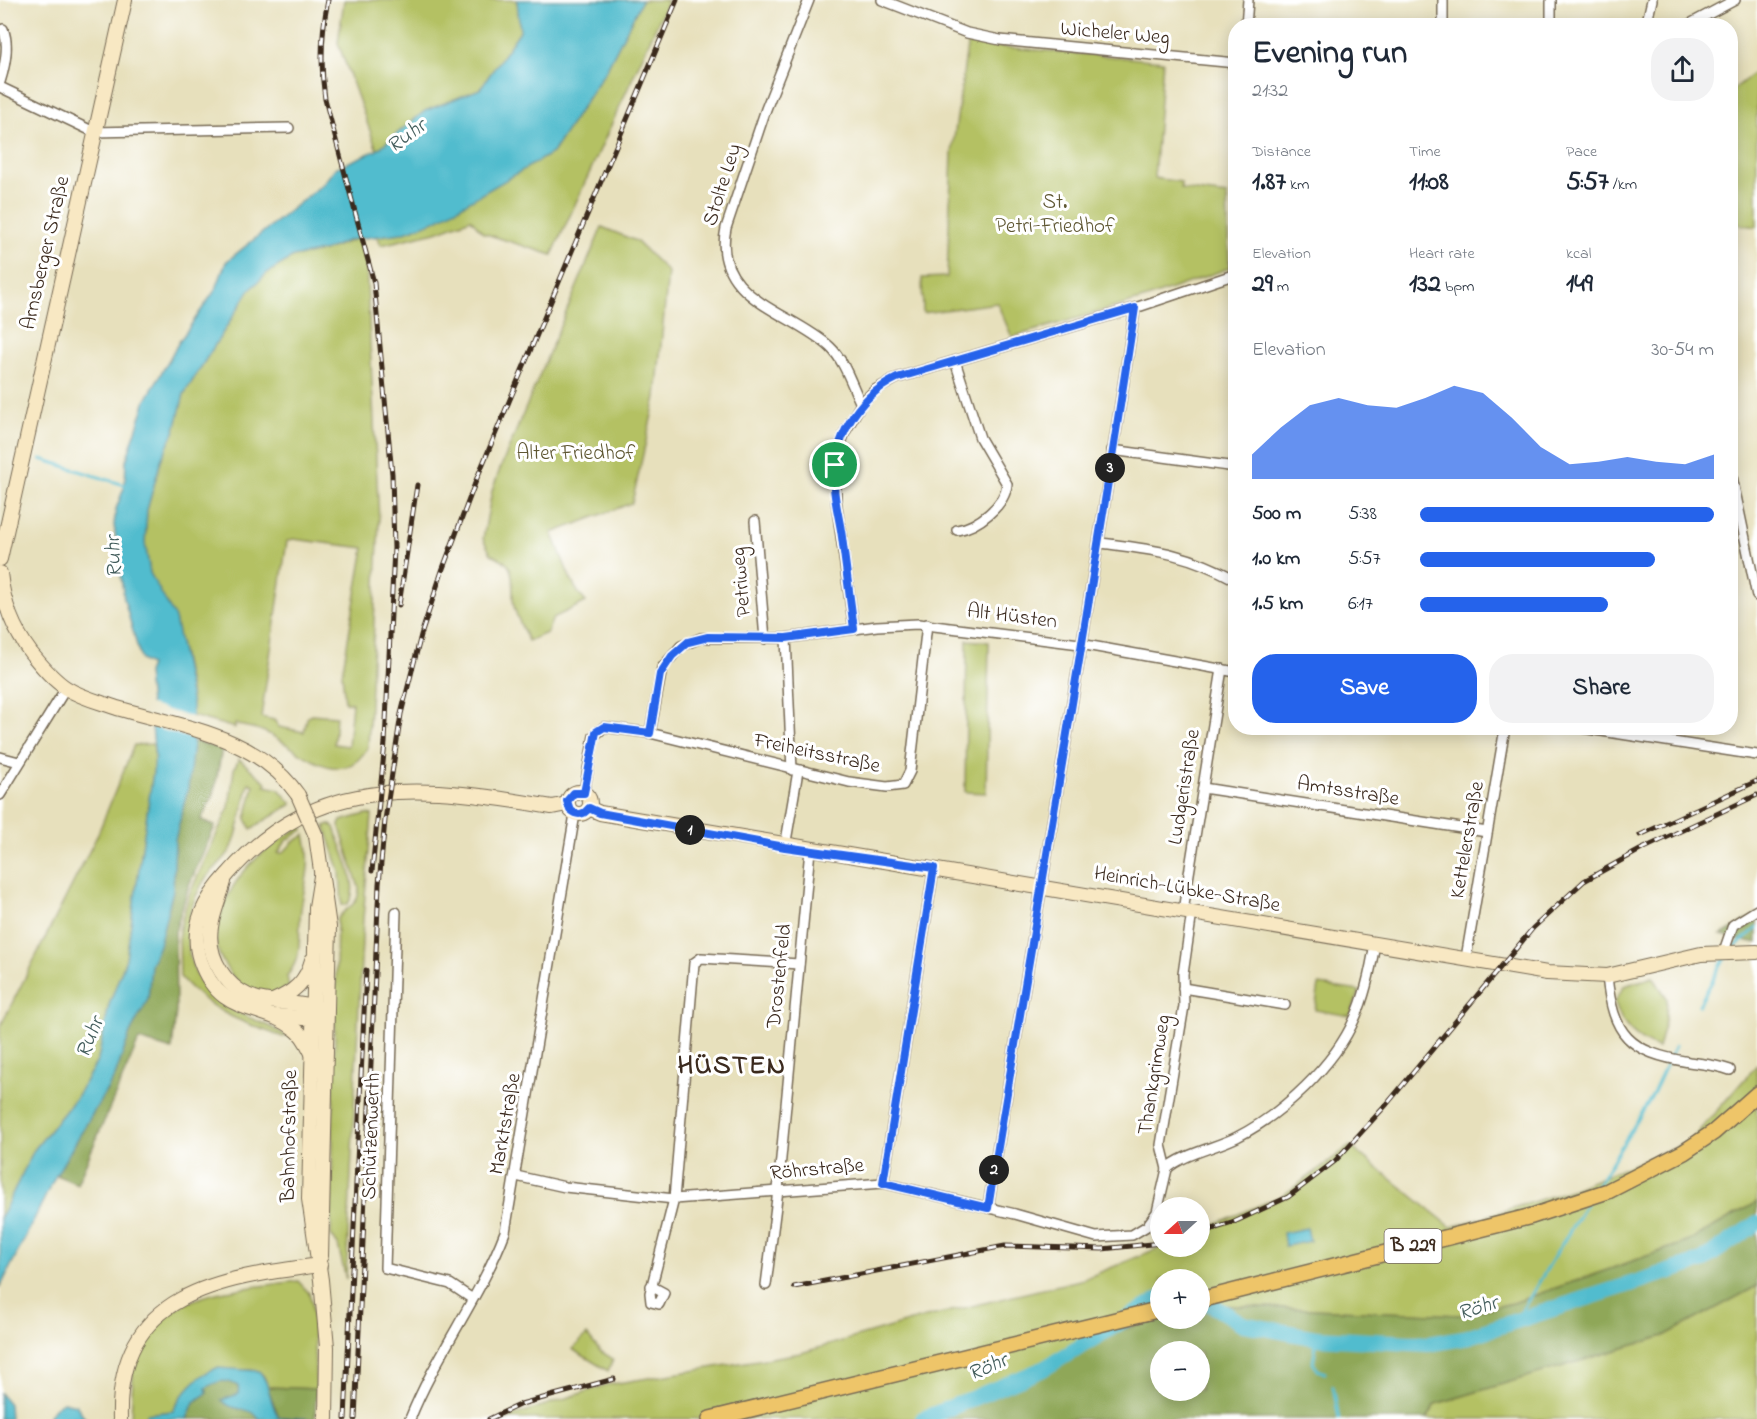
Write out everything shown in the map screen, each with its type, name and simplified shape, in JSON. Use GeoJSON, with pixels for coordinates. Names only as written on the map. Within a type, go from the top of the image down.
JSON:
{"type":"FeatureCollection","features":[{"type":"Feature","properties":{"kind":"main road","name":"B 229"},"geometry":{"type":"LineString","coordinates":[[1210,1297],[1570,1205],[1608,1191],[1684,1152],[1714,1132],[1757,1094]]}},
{"type":"Feature","properties":{"kind":"main road"},"geometry":{"type":"LineString","coordinates":[[710,1419],[897,1376],[1150,1312]]}},
{"type":"Feature","properties":{"kind":"street","name":"Arnsberger Straße"},"geometry":{"type":"LineString","coordinates":[[0,558],[1,540],[125,0]]}},
{"type":"Feature","properties":{"kind":"street","name":"Stolte Ley"},"geometry":{"type":"LineString","coordinates":[[809,0],[766,109],[727,223],[724,246],[729,268],[740,285],[761,304],[832,349],[861,404]]}},
{"type":"Feature","properties":{"kind":"street","name":"Wicheler Weg"},"geometry":{"type":"LineString","coordinates":[[882,0],[967,33],[990,38],[1228,62]]}},
{"type":"Feature","properties":{"kind":"street"},"geometry":{"type":"LineString","coordinates":[[1247,18],[1248,0]]}},
{"type":"Feature","properties":{"kind":"street"},"geometry":{"type":"LineString","coordinates":[[1443,0],[1443,18]]}},
{"type":"Feature","properties":{"kind":"street"},"geometry":{"type":"LineString","coordinates":[[1551,0],[1551,18]]}},
{"type":"Feature","properties":{"kind":"street"},"geometry":{"type":"LineString","coordinates":[[1648,18],[1652,0]]}},
{"type":"Feature","properties":{"kind":"street"},"geometry":{"type":"LineString","coordinates":[[1701,18],[1735,0]]}},
{"type":"Feature","properties":{"kind":"street"},"geometry":{"type":"LineString","coordinates":[[0,82],[7,37],[3,29]]}},
{"type":"Feature","properties":{"kind":"street"},"geometry":{"type":"LineString","coordinates":[[0,87],[94,132],[289,128]]}},
{"type":"Feature","properties":{"kind":"street"},"geometry":{"type":"LineString","coordinates":[[854,629],[834,471],[840,445],[861,404],[875,390],[897,378],[1135,308],[1228,277]]}},
{"type":"Feature","properties":{"kind":"street"},"geometry":{"type":"LineString","coordinates":[[988,1208],[1080,644],[1101,543],[1112,450],[1135,308]]}},
{"type":"Feature","properties":{"kind":"street"},"geometry":{"type":"LineString","coordinates":[[955,361],[980,438],[1005,477],[1007,484],[1005,493],[978,524],[957,530]]}},
{"type":"Feature","properties":{"kind":"street"},"geometry":{"type":"LineString","coordinates":[[1112,450],[1228,466]]}},
{"type":"Feature","properties":{"kind":"street"},"geometry":{"type":"LineString","coordinates":[[1738,505],[1757,596]]}},
{"type":"Feature","properties":{"kind":"street","name":"Petriweg"},"geometry":{"type":"LineString","coordinates":[[755,521],[765,639]]}},
{"type":"Feature","properties":{"kind":"street"},"geometry":{"type":"LineString","coordinates":[[1101,543],[1156,550],[1191,558],[1228,576]]}},
{"type":"Feature","properties":{"kind":"street"},"geometry":{"type":"LineString","coordinates":[[0,573],[6,606],[18,634],[35,658],[66,688],[90,700],[224,739],[250,750],[270,764],[298,795],[316,836],[328,910],[319,1012]]}},
{"type":"Feature","properties":{"kind":"street","name":"Alt Hüsten"},"geometry":{"type":"LineString","coordinates":[[650,733],[660,674],[681,646],[708,637],[786,638],[888,625],[927,624],[1080,644],[1228,670]]}},
{"type":"Feature","properties":{"kind":"street","name":"Freiheitsstraße"},"geometry":{"type":"LineString","coordinates":[[584,793],[594,736],[600,729],[610,727],[650,733],[795,771],[887,788],[899,786],[906,782],[910,771],[927,624]]}},
{"type":"Feature","properties":{"kind":"street"},"geometry":{"type":"LineString","coordinates":[[785,847],[795,771],[786,638]]}},
{"type":"Feature","properties":{"kind":"street","name":"Ludgeristraße"},"geometry":{"type":"LineString","coordinates":[[1187,911],[1222,669]]}},
{"type":"Feature","properties":{"kind":"street"},"geometry":{"type":"LineString","coordinates":[[0,795],[66,688]]}},
{"type":"Feature","properties":{"kind":"street","name":"Kettelerstraße"},"geometry":{"type":"LineString","coordinates":[[1466,958],[1504,735]]}},
{"type":"Feature","properties":{"kind":"street"},"geometry":{"type":"LineString","coordinates":[[1627,735],[1757,755]]}},
{"type":"Feature","properties":{"kind":"street"},"geometry":{"type":"LineString","coordinates":[[0,757],[20,762]]}},
{"type":"Feature","properties":{"kind":"street","name":"Amtsstraße"},"geometry":{"type":"LineString","coordinates":[[1203,788],[1487,832]]}},
{"type":"Feature","properties":{"kind":"street"},"geometry":{"type":"LineString","coordinates":[[313,1055],[295,1028],[240,1006],[223,995],[210,980],[200,959],[197,936],[201,914],[209,895],[251,849],[276,830],[320,808],[369,793],[436,790],[571,809],[583,814],[589,808],[589,798],[584,793],[571,795],[571,809]]}},
{"type":"Feature","properties":{"kind":"street","name":"Heinrich-Lübke-Straße"},"geometry":{"type":"LineString","coordinates":[[589,808],[610,815],[785,847],[934,868],[1547,973],[1607,976],[1724,951],[1752,951]]}},
{"type":"Feature","properties":{"kind":"street","name":"Marktstraße"},"geometry":{"type":"LineString","coordinates":[[410,1419],[505,1232],[516,1176],[571,809]]}},
{"type":"Feature","properties":{"kind":"street","name":"Drostenfeld"},"geometry":{"type":"LineString","coordinates":[[766,1285],[778,1190],[810,850]]}},
{"type":"Feature","properties":{"kind":"street"},"geometry":{"type":"LineString","coordinates":[[883,1183],[934,868]]}},
{"type":"Feature","properties":{"kind":"street"},"geometry":{"type":"LineString","coordinates":[[227,875],[211,927],[214,957],[224,977],[235,987],[256,998],[319,1012]]}},
{"type":"Feature","properties":{"kind":"street"},"geometry":{"type":"LineString","coordinates":[[319,1012],[315,950],[317,896],[321,876]]}},
{"type":"Feature","properties":{"kind":"street"},"geometry":{"type":"LineString","coordinates":[[1724,951],[1733,925],[1757,910]]}},
{"type":"Feature","properties":{"kind":"street","name":"Thankgrimweg"},"geometry":{"type":"LineString","coordinates":[[1136,1233],[1146,1226],[1157,1212],[1167,1169],[1161,1145],[1184,1006],[1187,911]]}},
{"type":"Feature","properties":{"kind":"street","name":"Schützenwerth"},"geometry":{"type":"LineString","coordinates":[[396,912],[385,1268],[450,1284],[471,1298]]}},
{"type":"Feature","properties":{"kind":"street"},"geometry":{"type":"LineString","coordinates":[[1167,1169],[1174,1163],[1226,1143],[1257,1125],[1280,1109],[1302,1088],[1352,1025],[1366,989],[1376,942]]}},
{"type":"Feature","properties":{"kind":"street"},"geometry":{"type":"LineString","coordinates":[[272,1001],[288,994],[300,984],[310,967],[315,950]]}},
{"type":"Feature","properties":{"kind":"street"},"geometry":{"type":"LineString","coordinates":[[651,1286],[674,1199],[694,963],[700,958],[799,964]]}},
{"type":"Feature","properties":{"kind":"street"},"geometry":{"type":"LineString","coordinates":[[1607,976],[1611,1010],[1621,1031],[1641,1048],[1669,1058],[1714,1064],[1730,1070]]}},
{"type":"Feature","properties":{"kind":"street"},"geometry":{"type":"LineString","coordinates":[[1183,988],[1285,1005]]}},
{"type":"Feature","properties":{"kind":"street"},"geometry":{"type":"LineString","coordinates":[[265,1016],[319,1012]]}},
{"type":"Feature","properties":{"kind":"street","name":"Bahnhofstraße"},"geometry":{"type":"LineString","coordinates":[[319,1012],[313,1055],[309,1199],[312,1235],[320,1265],[327,1347],[326,1419]]}},
{"type":"Feature","properties":{"kind":"street","name":"Bahnhofstraße"},"geometry":{"type":"LineString","coordinates":[[319,1012],[323,1135],[323,1237],[320,1265]]}},
{"type":"Feature","properties":{"kind":"street","name":"Röhrstraße"},"geometry":{"type":"LineString","coordinates":[[516,1176],[565,1187],[674,1199],[746,1196],[778,1190],[883,1183],[1096,1237],[1120,1238],[1136,1233]]}},
{"type":"Feature","properties":{"kind":"street"},"geometry":{"type":"LineString","coordinates":[[120,1419],[123,1381],[139,1337],[154,1318],[178,1299],[210,1286],[320,1265]]}},
{"type":"Feature","properties":{"kind":"green space"},"geometry":{"type":"Polygon","coordinates":[[[344,0],[517,0],[520,31],[480,89],[425,111],[377,150],[338,43],[344,0]]]}},
{"type":"Feature","properties":{"kind":"green space"},"geometry":{"type":"Polygon","coordinates":[[[642,0],[668,0],[552,255],[483,233],[471,219],[436,232],[381,245],[377,235],[402,233],[552,153],[606,70],[642,0]]]}},
{"type":"Feature","properties":{"kind":"green space","name":"St. Petri-Friedhof"},"geometry":{"type":"Polygon","coordinates":[[[968,39],[1002,47],[1163,61],[1154,178],[1181,182],[1181,189],[1227,195],[1228,268],[1147,298],[1012,337],[997,303],[923,313],[922,278],[947,277],[952,153],[968,39]]]}},
{"type":"Feature","properties":{"kind":"green space"},"geometry":{"type":"Polygon","coordinates":[[[1757,71],[1757,227],[1738,224],[1738,86],[1757,71]]]}},
{"type":"Feature","properties":{"kind":"green space","name":"Alter Friedhof"},"geometry":{"type":"Polygon","coordinates":[[[602,227],[636,241],[668,272],[656,397],[632,503],[552,533],[571,579],[586,602],[553,618],[547,633],[528,641],[515,610],[511,570],[501,559],[491,554],[483,539],[492,491],[500,469],[602,227]]]}},
{"type":"Feature","properties":{"kind":"green space"},"geometry":{"type":"Polygon","coordinates":[[[358,238],[366,263],[379,521],[368,747],[357,761],[345,767],[333,767],[319,763],[263,731],[235,724],[235,728],[192,716],[190,689],[175,619],[150,573],[145,543],[147,510],[161,460],[175,430],[184,394],[249,291],[267,273],[293,257],[326,250],[358,238]],[[293,539],[287,541],[261,717],[274,720],[279,727],[304,732],[307,718],[311,714],[336,716],[334,744],[348,746],[352,703],[345,702],[342,674],[364,548],[293,539]]]}},
{"type":"Feature","properties":{"kind":"green space"},"geometry":{"type":"Polygon","coordinates":[[[967,640],[989,642],[986,793],[965,792],[967,640]]]}},
{"type":"Feature","properties":{"kind":"green space"},"geometry":{"type":"Polygon","coordinates":[[[193,741],[222,749],[214,793],[201,820],[215,826],[189,885],[175,932],[176,1011],[172,1050],[139,1040],[77,1184],[56,1175],[115,1076],[130,1033],[148,999],[151,965],[159,945],[173,890],[175,840],[188,788],[193,741]]]}},
{"type":"Feature","properties":{"kind":"green space"},"geometry":{"type":"Polygon","coordinates":[[[153,744],[155,758],[126,959],[109,1005],[98,1060],[75,1099],[34,1150],[0,1219],[0,1027],[97,836],[134,745],[153,744]]]}},
{"type":"Feature","properties":{"kind":"green space"},"geometry":{"type":"Polygon","coordinates":[[[239,759],[267,783],[265,786],[279,789],[292,804],[251,829],[246,819],[254,785],[249,783],[233,845],[205,879],[195,898],[188,929],[188,944],[196,973],[203,987],[214,998],[231,1010],[287,1036],[283,1037],[227,1014],[203,999],[180,977],[179,931],[189,895],[229,807],[234,769],[239,759]]]}},
{"type":"Feature","properties":{"kind":"green space"},"geometry":{"type":"Polygon","coordinates":[[[366,814],[372,815],[363,919],[346,1279],[338,1245],[331,1235],[337,920],[357,899],[359,888],[339,825],[341,821],[366,814]]]}},
{"type":"Feature","properties":{"kind":"green space"},"geometry":{"type":"Polygon","coordinates":[[[329,824],[334,827],[352,879],[351,899],[346,905],[342,905],[340,872],[325,826],[329,824]]]}},
{"type":"Feature","properties":{"kind":"green space"},"geometry":{"type":"Polygon","coordinates":[[[302,826],[303,830],[286,841],[278,853],[283,853],[293,842],[305,835],[308,873],[301,909],[298,952],[293,968],[287,976],[289,987],[262,995],[243,987],[228,971],[218,952],[217,926],[233,886],[249,865],[279,840],[302,826]]]}},
{"type":"Feature","properties":{"kind":"green space"},"geometry":{"type":"Polygon","coordinates":[[[1757,914],[1757,943],[1721,935],[1757,914]]]}},
{"type":"Feature","properties":{"kind":"green space"},"geometry":{"type":"Polygon","coordinates":[[[1653,977],[1667,998],[1666,1018],[1658,1048],[1643,1041],[1630,1031],[1621,1018],[1615,1002],[1624,986],[1653,977]]]}},
{"type":"Feature","properties":{"kind":"green space"},"geometry":{"type":"Polygon","coordinates":[[[1319,985],[1360,991],[1350,1016],[1315,1010],[1319,985]]]}},
{"type":"Feature","properties":{"kind":"green space"},"geometry":{"type":"Polygon","coordinates":[[[1757,1065],[1757,1202],[1687,1242],[1513,1303],[1459,1315],[1210,1306],[1210,1269],[1150,1269],[1150,1322],[1106,1334],[1044,1372],[931,1419],[503,1419],[606,1385],[801,1353],[918,1319],[1084,1279],[1150,1252],[1150,1257],[1210,1257],[1210,1226],[1282,1196],[1350,1146],[1451,1227],[1571,1190],[1690,1141],[1757,1065]]]}},
{"type":"Feature","properties":{"kind":"green space"},"geometry":{"type":"Polygon","coordinates":[[[1757,1202],[1757,1286],[1664,1336],[1436,1404],[1427,1419],[931,1419],[1044,1372],[1106,1334],[1150,1322],[1150,1329],[1210,1329],[1210,1306],[1213,1305],[1459,1315],[1513,1303],[1687,1242],[1757,1202]]]}},
{"type":"Feature","properties":{"kind":"green space"},"geometry":{"type":"Polygon","coordinates":[[[298,1281],[309,1293],[312,1303],[316,1389],[267,1387],[262,1374],[256,1371],[239,1371],[194,1385],[181,1397],[173,1411],[147,1414],[144,1419],[131,1419],[133,1375],[130,1374],[142,1346],[157,1325],[175,1310],[196,1299],[219,1293],[298,1281]]]}},
{"type":"Feature","properties":{"kind":"green space"},"geometry":{"type":"Polygon","coordinates":[[[1757,1286],[1757,1419],[1427,1419],[1436,1404],[1664,1336],[1757,1286]]]}},
{"type":"Feature","properties":{"kind":"green space"},"geometry":{"type":"Polygon","coordinates":[[[587,1335],[600,1351],[613,1359],[608,1371],[572,1349],[587,1335]]]}},
{"type":"Feature","properties":{"kind":"green space"},"geometry":{"type":"Polygon","coordinates":[[[216,1381],[229,1381],[238,1386],[239,1394],[260,1419],[187,1419],[194,1402],[207,1393],[206,1388],[216,1381]]]}},
{"type":"Feature","properties":{"kind":"green space"},"geometry":{"type":"Polygon","coordinates":[[[267,1387],[316,1389],[315,1419],[279,1417],[267,1387]]]}},
{"type":"Feature","properties":{"kind":"water","name":"Ruhr"},"geometry":{"type":"Polygon","coordinates":[[[517,0],[642,0],[606,70],[552,153],[437,220],[402,233],[349,240],[326,250],[293,257],[267,273],[249,291],[184,394],[175,430],[161,460],[147,510],[145,543],[150,573],[175,618],[192,704],[193,744],[188,788],[175,840],[173,890],[159,945],[151,965],[148,999],[130,1033],[115,1076],[56,1175],[0,1288],[0,1219],[34,1150],[75,1099],[98,1060],[109,1005],[126,959],[155,758],[147,673],[150,665],[141,660],[124,599],[114,525],[116,509],[125,485],[126,461],[146,400],[179,342],[216,289],[226,262],[324,183],[335,168],[377,150],[425,111],[480,89],[520,31],[517,0]]]}},
{"type":"Feature","properties":{"kind":"water"},"geometry":{"type":"Polygon","coordinates":[[[1307,1228],[1310,1241],[1285,1246],[1283,1233],[1307,1228]]]}},
{"type":"Feature","properties":{"kind":"water"},"geometry":{"type":"Polygon","coordinates":[[[217,1368],[259,1371],[266,1381],[273,1406],[279,1417],[313,1419],[260,1419],[251,1412],[225,1404],[221,1400],[239,1394],[238,1386],[222,1381],[206,1388],[207,1393],[194,1402],[187,1419],[144,1419],[147,1414],[173,1411],[191,1385],[204,1374],[217,1368]]]}},
{"type":"Feature","properties":{"kind":"water"},"geometry":{"type":"Polygon","coordinates":[[[0,1393],[9,1404],[10,1419],[0,1419],[0,1393]]]}},
{"type":"Feature","properties":{"kind":"water"},"geometry":{"type":"Polygon","coordinates":[[[63,1402],[76,1405],[86,1419],[47,1419],[54,1408],[63,1402]]]}},
{"type":"Feature","properties":{"kind":"pier"},"geometry":{"type":"Polygon","coordinates":[[[147,704],[195,718],[196,740],[149,726],[147,704]]]}},
{"type":"Feature","properties":{"kind":"waterway"},"geometry":{"type":"LineString","coordinates":[[41,459],[128,486]]}},
{"type":"Feature","properties":{"kind":"waterway"},"geometry":{"type":"LineString","coordinates":[[1733,948],[1757,928]]}},
{"type":"Feature","properties":{"kind":"waterway"},"geometry":{"type":"LineString","coordinates":[[1699,1005],[1725,958]]}},
{"type":"Feature","properties":{"kind":"waterway"},"geometry":{"type":"LineString","coordinates":[[1596,1188],[1651,1098],[1675,1046]]}},
{"type":"Feature","properties":{"kind":"waterway"},"geometry":{"type":"LineString","coordinates":[[1515,1322],[1586,1204]]}},
{"type":"Feature","properties":{"kind":"waterway","name":"Röhr"},"geometry":{"type":"LineString","coordinates":[[1210,1304],[1243,1324],[1317,1338],[1428,1344],[1463,1338],[1702,1261],[1757,1223]]}},
{"type":"Feature","properties":{"kind":"waterway","name":"Röhr"},"geometry":{"type":"LineString","coordinates":[[923,1419],[1043,1369],[1150,1305]]}},
{"type":"Feature","properties":{"kind":"waterway"},"geometry":{"type":"LineString","coordinates":[[1317,1338],[1313,1363],[1318,1370],[1325,1373]]}},
{"type":"Feature","properties":{"kind":"waterway"},"geometry":{"type":"LineString","coordinates":[[1333,1386],[1339,1419]]}},
{"type":"Feature","properties":{"kind":"railway"},"geometry":{"type":"LineString","coordinates":[[328,0],[322,50],[325,99],[374,283],[392,474],[394,548],[385,743],[372,871]]}},
{"type":"Feature","properties":{"kind":"railway"},"geometry":{"type":"LineString","coordinates":[[355,1419],[379,884],[385,820],[401,714],[421,635],[477,478],[677,0]]}},
{"type":"Feature","properties":{"kind":"railway"},"geometry":{"type":"LineString","coordinates":[[399,605],[417,485]]}},
{"type":"Feature","properties":{"kind":"railway"},"geometry":{"type":"LineString","coordinates":[[1640,835],[1757,781]]}},
{"type":"Feature","properties":{"kind":"railway"},"geometry":{"type":"LineString","coordinates":[[1210,1230],[1232,1223],[1288,1197],[1335,1161],[1387,1104],[1533,928],[1584,881],[1640,850],[1757,795]]}},
{"type":"Feature","properties":{"kind":"railway"},"geometry":{"type":"LineString","coordinates":[[345,1419],[366,970]]}},
{"type":"Feature","properties":{"kind":"railway"},"geometry":{"type":"LineString","coordinates":[[794,1287],[1005,1246],[1102,1249],[1150,1244]]}},
{"type":"Feature","properties":{"kind":"railway"},"geometry":{"type":"LineString","coordinates":[[489,1419],[521,1404],[614,1379]]}},
{"type":"Feature","properties":{"kind":"district","name":"HÜSTEN"},"geometry":{"type":"Point","coordinates":[732,1066]}},
{"type":"Feature","properties":{"kind":"route"},"geometry":{"type":"LineString","coordinates":[[1135,308],[1112,450],[1101,543],[1080,644],[988,1208],[883,1183],[934,868],[785,847],[600,813],[589,808],[583,814],[575,814],[567,804],[571,795],[577,792],[584,793],[596,732],[604,727],[610,727],[650,733],[655,696],[662,668],[681,646],[708,637],[786,638],[854,629],[834,488],[835,465],[837,451],[849,423],[861,404],[881,386],[897,378],[1135,308]]}}]}
